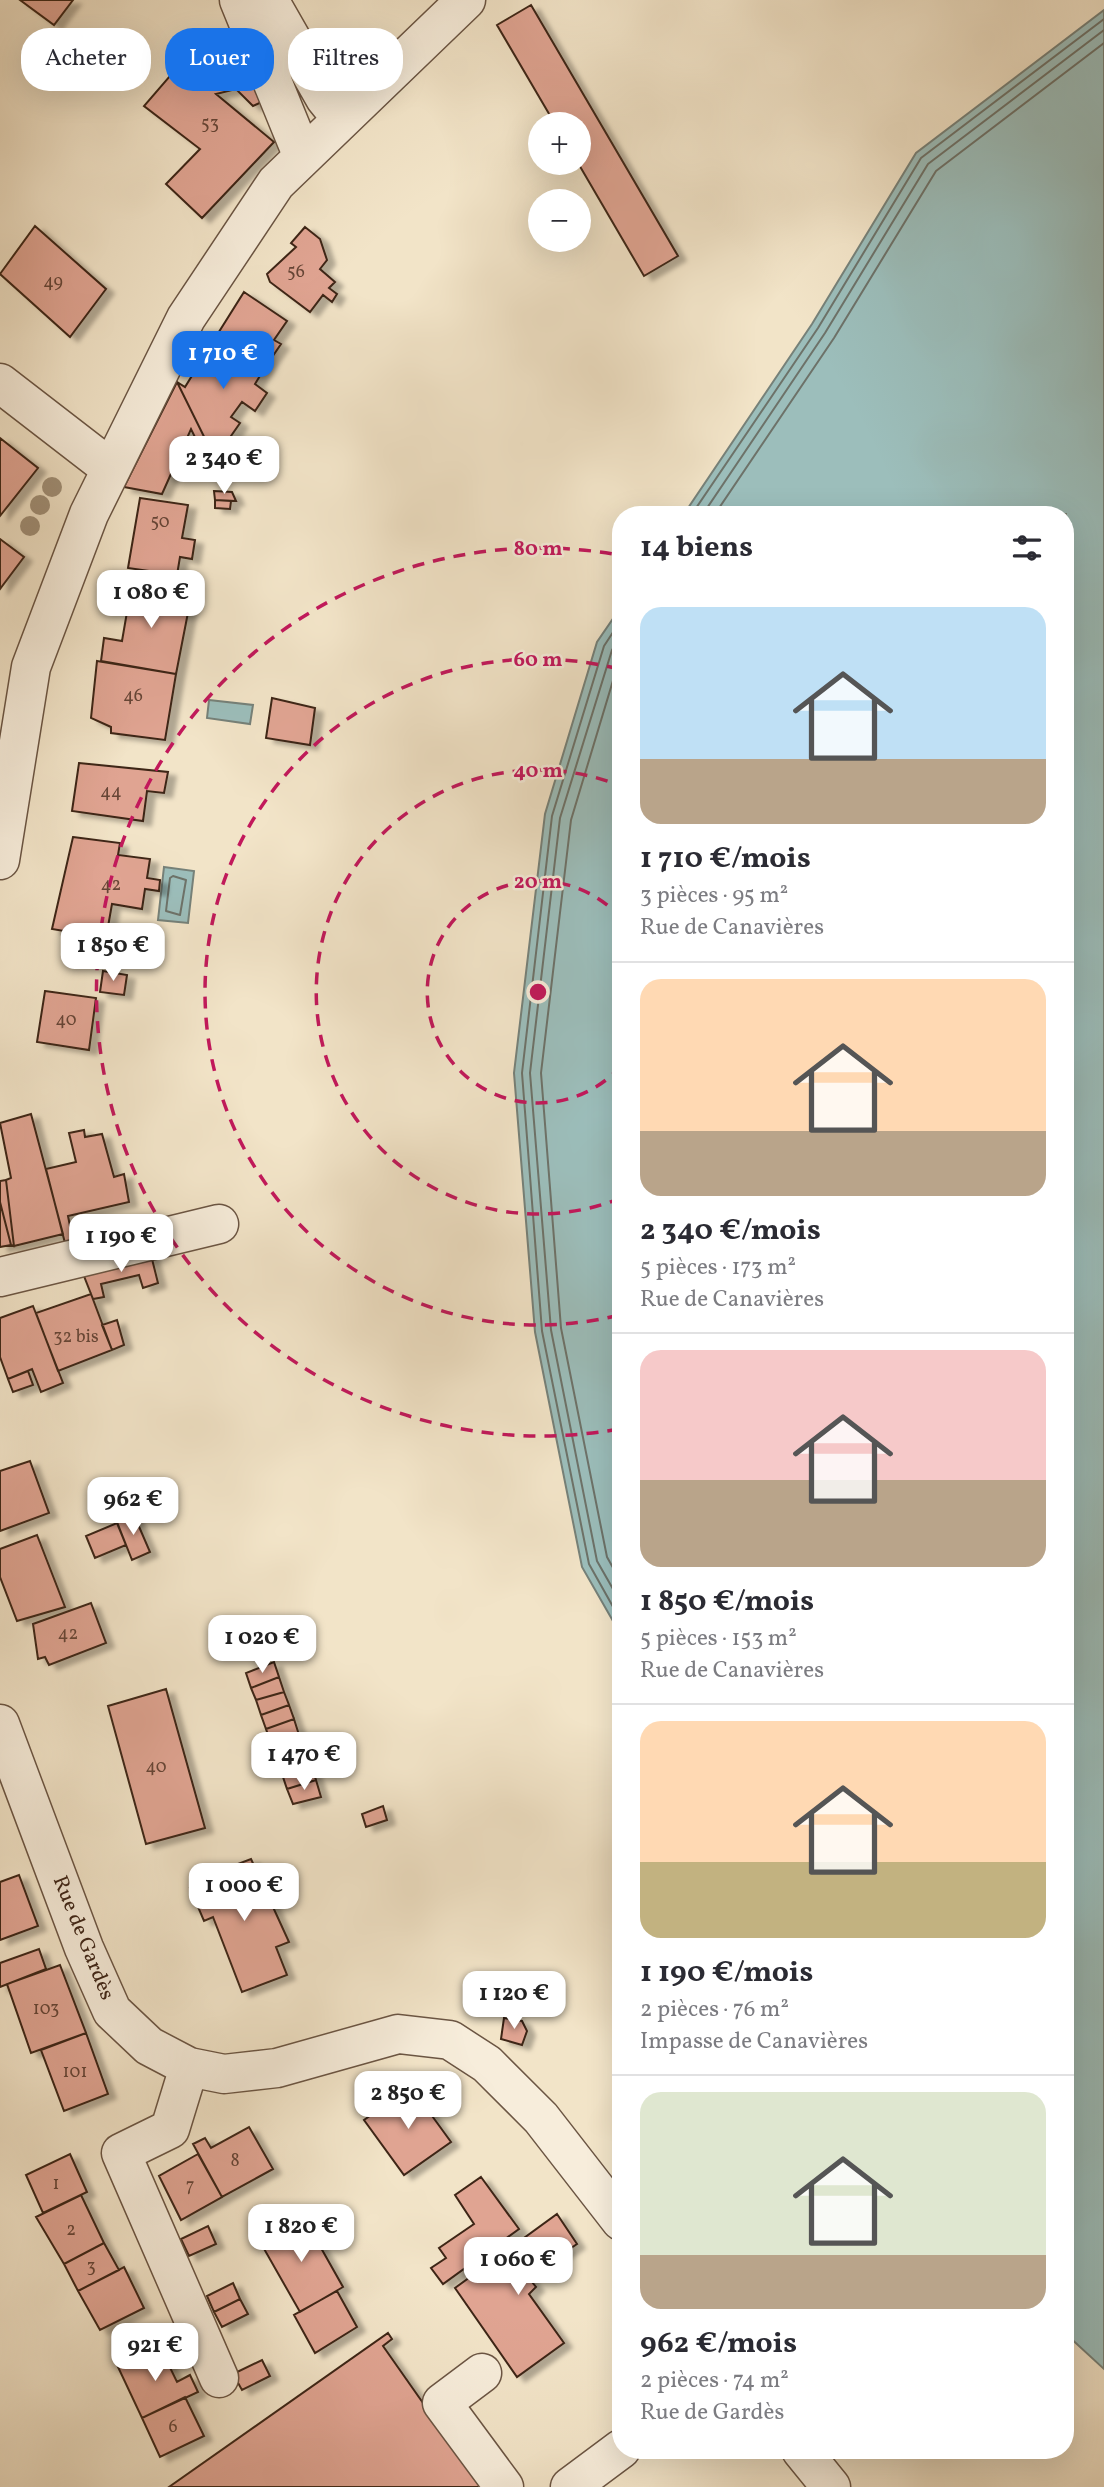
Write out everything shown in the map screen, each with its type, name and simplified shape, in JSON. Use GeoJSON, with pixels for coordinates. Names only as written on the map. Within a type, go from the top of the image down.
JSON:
{"type":"FeatureCollection","features":[{"type":"Feature","properties":{"kind":"street"},"geometry":{"type":"LineString","coordinates":[[239,0],[303,157]]}},
{"type":"Feature","properties":{"kind":"street"},"geometry":{"type":"LineString","coordinates":[[269,0],[325,98],[342,119]]}},
{"type":"Feature","properties":{"kind":"street"},"geometry":{"type":"LineString","coordinates":[[0,860],[31,667],[89,514],[186,318],[276,183],[466,0]]}},
{"type":"Feature","properties":{"kind":"street"},"geometry":{"type":"LineString","coordinates":[[0,383],[110,468]]}},
{"type":"Feature","properties":{"kind":"street"},"geometry":{"type":"LineString","coordinates":[[0,1277],[219,1224]]}},
{"type":"Feature","properties":{"kind":"street","name":"Rue de Gardès"},"geometry":{"type":"LineString","coordinates":[[0,1724],[84,1948],[112,2011],[149,2046],[189,2067],[224,2074],[277,2068],[398,2034],[450,2040],[487,2064],[541,2118],[612,2209]]}},
{"type":"Feature","properties":{"kind":"street"},"geometry":{"type":"LineString","coordinates":[[189,2067],[170,2129],[121,2153],[219,2378]]}},
{"type":"Feature","properties":{"kind":"street"},"geometry":{"type":"LineString","coordinates":[[482,2373],[442,2403],[504,2487]]}},
{"type":"Feature","properties":{"kind":"street"},"geometry":{"type":"LineString","coordinates":[[570,2487],[612,2456]]}},
{"type":"Feature","properties":{"kind":"street"},"geometry":{"type":"LineString","coordinates":[[808,2459],[831,2487]]}},
{"type":"Feature","properties":{"kind":"water"},"geometry":{"type":"Polygon","coordinates":[[[1104,10],[1104,2369],[1074,2341],[1074,506],[689,506],[812,324],[916,153],[1104,10]]]}},
{"type":"Feature","properties":{"kind":"water"},"geometry":{"type":"Polygon","coordinates":[[[612,620],[612,1619],[582,1567],[535,1332],[514,1073],[545,814],[597,642],[612,620]]]}},
{"type":"Feature","properties":{"kind":"water"},"geometry":{"type":"Polygon","coordinates":[[[209,700],[253,705],[250,724],[207,718],[209,700]]]}},
{"type":"Feature","properties":{"kind":"water"},"geometry":{"type":"Polygon","coordinates":[[[164,867],[194,871],[188,923],[158,920],[164,867]]]}},
{"type":"Feature","properties":{"kind":"building"},"geometry":{"type":"Polygon","coordinates":[[[20,0],[73,0],[54,25],[20,0]]]}},
{"type":"Feature","properties":{"kind":"building"},"geometry":{"type":"Polygon","coordinates":[[[531,5],[678,256],[644,276],[585,175],[591,175],[591,112],[548,112],[497,25],[531,5]]]}},
{"type":"Feature","properties":{"kind":"building"},"geometry":{"type":"Polygon","coordinates":[[[165,82],[165,91],[228,91],[216,94],[274,142],[202,218],[166,184],[200,149],[144,106],[165,82]]]}},
{"type":"Feature","properties":{"kind":"building"},"geometry":{"type":"Polygon","coordinates":[[[238,91],[260,91],[264,101],[253,106],[238,91]]]}},
{"type":"Feature","properties":{"kind":"building"},"geometry":{"type":"Polygon","coordinates":[[[35,226],[106,289],[70,337],[0,274],[35,226]]]}},
{"type":"Feature","properties":{"kind":"building"},"geometry":{"type":"Polygon","coordinates":[[[305,227],[320,239],[327,260],[320,269],[335,282],[329,288],[337,294],[332,302],[323,295],[310,312],[270,282],[267,274],[296,247],[291,243],[305,227]]]}},
{"type":"Feature","properties":{"kind":"building"},"geometry":{"type":"Polygon","coordinates":[[[244,292],[287,321],[274,340],[281,344],[266,366],[217,335],[244,292]]]}},
{"type":"Feature","properties":{"kind":"building"},"geometry":{"type":"Polygon","coordinates":[[[217,335],[266,366],[255,384],[267,393],[255,411],[242,402],[231,417],[240,423],[215,459],[177,382],[185,387],[217,335]]]}},
{"type":"Feature","properties":{"kind":"building"},"geometry":{"type":"Polygon","coordinates":[[[177,382],[222,473],[215,478],[191,429],[162,494],[124,487],[177,382]]]}},
{"type":"Feature","properties":{"kind":"building"},"geometry":{"type":"Polygon","coordinates":[[[0,438],[38,468],[0,516],[0,438]]]}},
{"type":"Feature","properties":{"kind":"building"},"geometry":{"type":"Polygon","coordinates":[[[214,491],[232,492],[236,501],[215,500],[214,491]]]}},
{"type":"Feature","properties":{"kind":"building"},"geometry":{"type":"Polygon","coordinates":[[[140,498],[188,505],[182,538],[195,540],[192,559],[180,557],[177,575],[128,568],[140,498]]]}},
{"type":"Feature","properties":{"kind":"building"},"geometry":{"type":"Polygon","coordinates":[[[215,500],[231,501],[230,509],[215,508],[215,500]]]}},
{"type":"Feature","properties":{"kind":"building"},"geometry":{"type":"Polygon","coordinates":[[[0,539],[24,557],[0,589],[0,539]]]}},
{"type":"Feature","properties":{"kind":"building"},"geometry":{"type":"Polygon","coordinates":[[[132,583],[192,592],[176,674],[101,661],[104,638],[122,641],[132,583]]]}},
{"type":"Feature","properties":{"kind":"building"},"geometry":{"type":"Polygon","coordinates":[[[97,661],[176,674],[165,740],[111,733],[111,727],[91,718],[97,661]]]}},
{"type":"Feature","properties":{"kind":"building"},"geometry":{"type":"Polygon","coordinates":[[[272,698],[315,708],[310,745],[266,738],[272,698]]]}},
{"type":"Feature","properties":{"kind":"building"},"geometry":{"type":"Polygon","coordinates":[[[79,763],[168,772],[164,793],[147,791],[143,821],[72,811],[79,763]]]}},
{"type":"Feature","properties":{"kind":"building"},"geometry":{"type":"Polygon","coordinates":[[[73,837],[120,843],[118,855],[150,859],[147,878],[160,880],[159,891],[145,889],[142,909],[112,904],[106,938],[52,929],[73,837]]]}},
{"type":"Feature","properties":{"kind":"building"},"geometry":{"type":"Polygon","coordinates":[[[103,971],[127,975],[124,995],[100,992],[103,971]]]}},
{"type":"Feature","properties":{"kind":"building"},"geometry":{"type":"Polygon","coordinates":[[[45,991],[96,998],[89,1050],[37,1042],[45,991]]]}},
{"type":"Feature","properties":{"kind":"building"},"geometry":{"type":"Polygon","coordinates":[[[31,1114],[63,1234],[14,1246],[6,1180],[11,1178],[0,1123],[31,1114]]]}},
{"type":"Feature","properties":{"kind":"building"},"geometry":{"type":"Polygon","coordinates":[[[84,1130],[85,1137],[102,1134],[114,1177],[124,1174],[129,1202],[68,1216],[73,1241],[65,1243],[46,1169],[76,1162],[69,1133],[84,1130]]]}},
{"type":"Feature","properties":{"kind":"building"},"geometry":{"type":"Polygon","coordinates":[[[6,1180],[14,1246],[11,1245],[0,1202],[0,1181],[6,1180]]]}},
{"type":"Feature","properties":{"kind":"building"},"geometry":{"type":"Polygon","coordinates":[[[0,1202],[11,1245],[0,1247],[0,1202]]]}},
{"type":"Feature","properties":{"kind":"building"},"geometry":{"type":"Polygon","coordinates":[[[151,1255],[158,1283],[143,1288],[139,1275],[101,1284],[104,1297],[93,1299],[82,1271],[151,1255]]]}},
{"type":"Feature","properties":{"kind":"building"},"geometry":{"type":"Polygon","coordinates":[[[91,1294],[112,1350],[58,1371],[36,1313],[91,1294]]]}},
{"type":"Feature","properties":{"kind":"building"},"geometry":{"type":"Polygon","coordinates":[[[33,1306],[63,1383],[41,1392],[32,1369],[8,1379],[0,1357],[0,1318],[33,1306]]]}},
{"type":"Feature","properties":{"kind":"building"},"geometry":{"type":"Polygon","coordinates":[[[117,1320],[124,1345],[112,1350],[102,1325],[117,1320]]]}},
{"type":"Feature","properties":{"kind":"building"},"geometry":{"type":"Polygon","coordinates":[[[28,1371],[33,1385],[13,1392],[8,1379],[28,1371]]]}},
{"type":"Feature","properties":{"kind":"building"},"geometry":{"type":"Polygon","coordinates":[[[30,1461],[49,1513],[0,1531],[0,1471],[30,1461]]]}},
{"type":"Feature","properties":{"kind":"building"},"geometry":{"type":"Polygon","coordinates":[[[134,1515],[150,1552],[132,1560],[117,1522],[134,1515]]]}},
{"type":"Feature","properties":{"kind":"building"},"geometry":{"type":"Polygon","coordinates":[[[117,1523],[126,1545],[95,1558],[86,1536],[117,1523]]]}},
{"type":"Feature","properties":{"kind":"building"},"geometry":{"type":"Polygon","coordinates":[[[37,1535],[65,1607],[17,1621],[0,1577],[0,1549],[37,1535]]]}},
{"type":"Feature","properties":{"kind":"building"},"geometry":{"type":"Polygon","coordinates":[[[91,1603],[106,1643],[49,1665],[45,1657],[38,1659],[33,1624],[91,1603]]]}},
{"type":"Feature","properties":{"kind":"building"},"geometry":{"type":"Polygon","coordinates":[[[274,1662],[279,1677],[251,1688],[246,1673],[274,1662]]]}},
{"type":"Feature","properties":{"kind":"building"},"geometry":{"type":"Polygon","coordinates":[[[279,1677],[284,1692],[256,1700],[251,1688],[279,1677]]]}},
{"type":"Feature","properties":{"kind":"building"},"geometry":{"type":"Polygon","coordinates":[[[166,1689],[205,1828],[146,1844],[108,1706],[166,1689]]]}},
{"type":"Feature","properties":{"kind":"building"},"geometry":{"type":"Polygon","coordinates":[[[284,1692],[289,1705],[261,1715],[256,1700],[284,1692]]]}},
{"type":"Feature","properties":{"kind":"building"},"geometry":{"type":"Polygon","coordinates":[[[289,1705],[294,1719],[266,1729],[261,1715],[289,1705]]]}},
{"type":"Feature","properties":{"kind":"building"},"geometry":{"type":"Polygon","coordinates":[[[294,1719],[299,1735],[271,1743],[266,1729],[294,1719]]]}},
{"type":"Feature","properties":{"kind":"building"},"geometry":{"type":"Polygon","coordinates":[[[299,1735],[305,1749],[276,1759],[271,1743],[299,1735]]]}},
{"type":"Feature","properties":{"kind":"building"},"geometry":{"type":"Polygon","coordinates":[[[305,1749],[310,1764],[282,1774],[276,1759],[305,1749]]]}},
{"type":"Feature","properties":{"kind":"building"},"geometry":{"type":"Polygon","coordinates":[[[310,1764],[316,1780],[287,1789],[282,1774],[310,1764]]]}},
{"type":"Feature","properties":{"kind":"building"},"geometry":{"type":"Polygon","coordinates":[[[316,1780],[321,1797],[293,1804],[287,1789],[316,1780]]]}},
{"type":"Feature","properties":{"kind":"building"},"geometry":{"type":"Polygon","coordinates":[[[383,1806],[387,1820],[366,1827],[362,1814],[383,1806]]]}},
{"type":"Feature","properties":{"kind":"building"},"geometry":{"type":"Polygon","coordinates":[[[251,1859],[289,1942],[276,1947],[287,1975],[242,1992],[213,1917],[204,1921],[190,1888],[200,1884],[198,1879],[251,1859]]]}},
{"type":"Feature","properties":{"kind":"building"},"geometry":{"type":"Polygon","coordinates":[[[19,1875],[38,1926],[0,1940],[0,1882],[19,1875]]]}},
{"type":"Feature","properties":{"kind":"building"},"geometry":{"type":"Polygon","coordinates":[[[39,1949],[46,1969],[0,1987],[0,1963],[39,1949]]]}},
{"type":"Feature","properties":{"kind":"building"},"geometry":{"type":"Polygon","coordinates":[[[60,1965],[86,2033],[31,2053],[7,1984],[60,1965]]]}},
{"type":"Feature","properties":{"kind":"building"},"geometry":{"type":"Polygon","coordinates":[[[504,2018],[522,2021],[527,2031],[522,2045],[501,2039],[504,2018]]]}},
{"type":"Feature","properties":{"kind":"building"},"geometry":{"type":"Polygon","coordinates":[[[86,2033],[108,2094],[64,2111],[41,2050],[86,2033]]]}},
{"type":"Feature","properties":{"kind":"building"},"geometry":{"type":"Polygon","coordinates":[[[411,2087],[451,2142],[404,2175],[364,2120],[411,2087]]]}},
{"type":"Feature","properties":{"kind":"building"},"geometry":{"type":"Polygon","coordinates":[[[249,2127],[273,2169],[222,2197],[193,2144],[205,2138],[211,2148],[249,2127]]]}},
{"type":"Feature","properties":{"kind":"building"},"geometry":{"type":"Polygon","coordinates":[[[70,2154],[87,2192],[43,2213],[26,2175],[70,2154]]]}},
{"type":"Feature","properties":{"kind":"building"},"geometry":{"type":"Polygon","coordinates":[[[198,2154],[222,2197],[181,2220],[159,2176],[198,2154]]]}},
{"type":"Feature","properties":{"kind":"building"},"geometry":{"type":"Polygon","coordinates":[[[481,2177],[519,2229],[443,2284],[431,2268],[446,2258],[439,2248],[474,2224],[455,2195],[481,2177]]]}},
{"type":"Feature","properties":{"kind":"building"},"geometry":{"type":"Polygon","coordinates":[[[81,2195],[104,2243],[64,2264],[36,2217],[81,2195]]]}},
{"type":"Feature","properties":{"kind":"building"},"geometry":{"type":"Polygon","coordinates":[[[557,2214],[577,2244],[528,2277],[536,2287],[529,2294],[564,2343],[517,2377],[455,2288],[557,2214]]]}},
{"type":"Feature","properties":{"kind":"building"},"geometry":{"type":"Polygon","coordinates":[[[303,2216],[343,2287],[300,2312],[259,2240],[303,2216]]]}},
{"type":"Feature","properties":{"kind":"building"},"geometry":{"type":"Polygon","coordinates":[[[208,2226],[216,2244],[189,2256],[181,2239],[208,2226]]]}},
{"type":"Feature","properties":{"kind":"building"},"geometry":{"type":"Polygon","coordinates":[[[104,2243],[119,2270],[78,2291],[64,2264],[104,2243]]]}},
{"type":"Feature","properties":{"kind":"building"},"geometry":{"type":"Polygon","coordinates":[[[124,2267],[144,2308],[100,2330],[78,2291],[124,2267]]]}},
{"type":"Feature","properties":{"kind":"building"},"geometry":{"type":"Polygon","coordinates":[[[233,2283],[240,2299],[214,2312],[207,2296],[233,2283]]]}},
{"type":"Feature","properties":{"kind":"building"},"geometry":{"type":"Polygon","coordinates":[[[337,2291],[357,2327],[315,2353],[294,2315],[337,2291]]]}},
{"type":"Feature","properties":{"kind":"building"},"geometry":{"type":"Polygon","coordinates":[[[240,2299],[248,2314],[222,2327],[214,2312],[240,2299]]]}},
{"type":"Feature","properties":{"kind":"building"},"geometry":{"type":"Polygon","coordinates":[[[388,2333],[392,2339],[383,2346],[482,2487],[169,2487],[388,2333]]]}},
{"type":"Feature","properties":{"kind":"building"},"geometry":{"type":"Polygon","coordinates":[[[160,2347],[177,2382],[190,2375],[198,2392],[142,2418],[118,2367],[160,2347]]]}},
{"type":"Feature","properties":{"kind":"building"},"geometry":{"type":"Polygon","coordinates":[[[262,2360],[270,2376],[242,2390],[233,2374],[262,2360]]]}},
{"type":"Feature","properties":{"kind":"building"},"geometry":{"type":"Polygon","coordinates":[[[185,2397],[204,2436],[160,2457],[142,2418],[185,2397]]]}}]}
